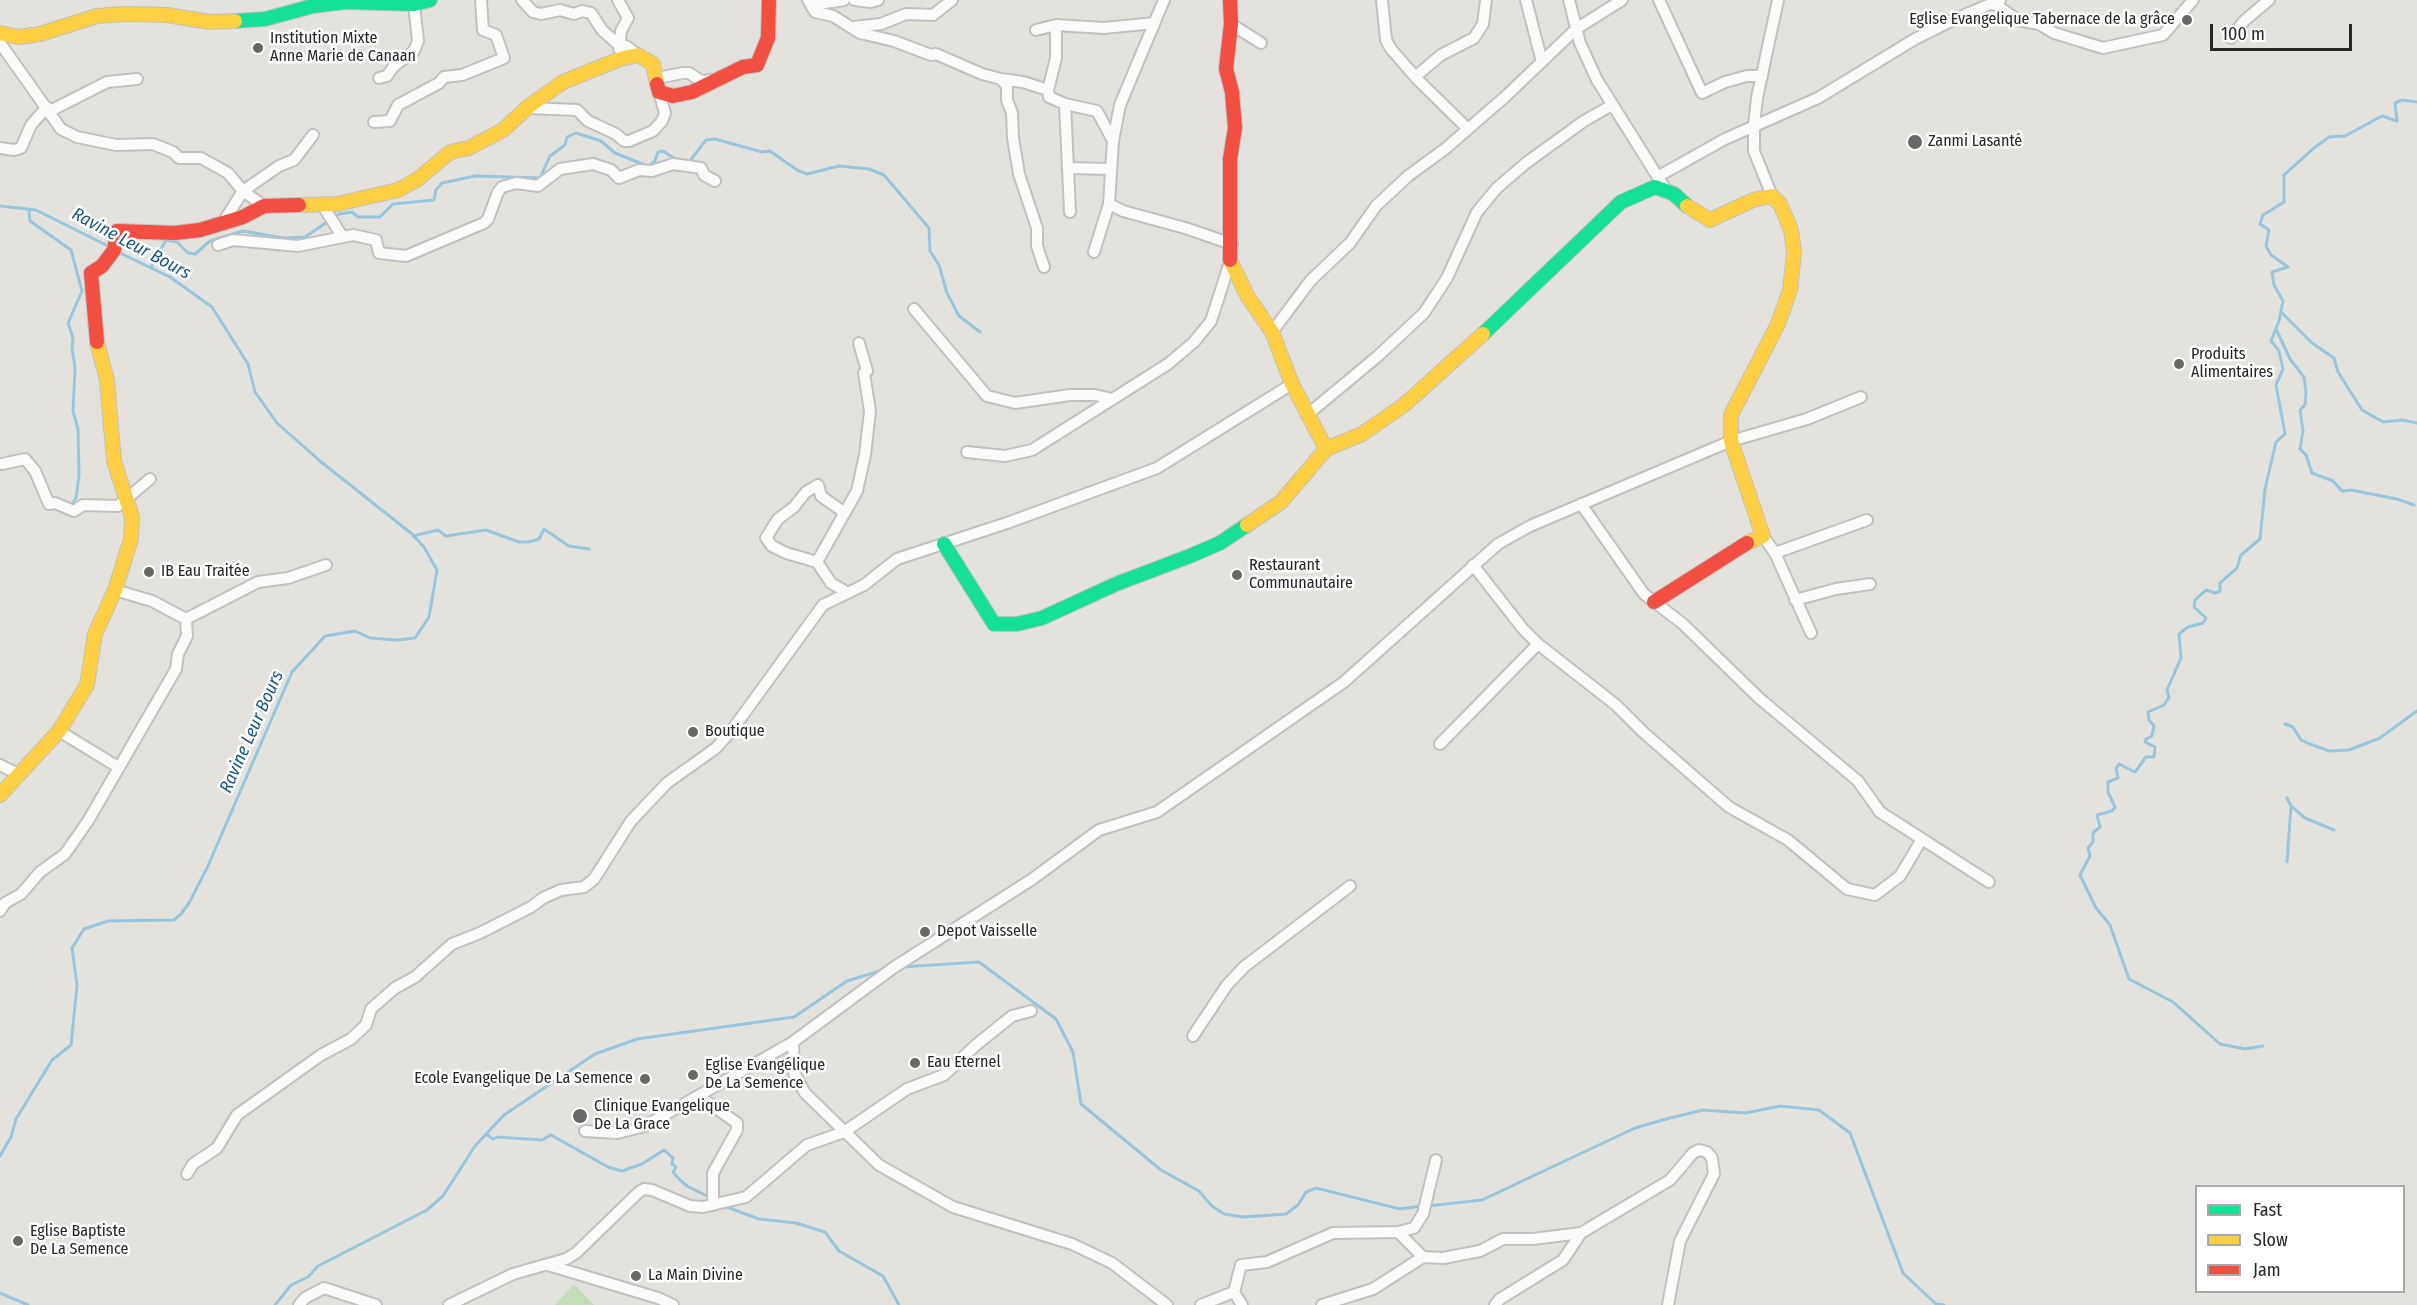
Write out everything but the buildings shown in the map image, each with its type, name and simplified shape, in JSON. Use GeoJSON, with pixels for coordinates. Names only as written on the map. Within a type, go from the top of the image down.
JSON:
{"type":"FeatureCollection","features":[{"type":"Feature","properties":{"kind":"street"},"geometry":{"type":"LineString","coordinates":[[0,33],[19,37],[40,34],[97,16],[167,15],[210,22],[265,19],[313,6],[345,1],[414,4],[430,0]]}},
{"type":"Feature","properties":{"kind":"street"},"geometry":{"type":"LineString","coordinates":[[374,122],[390,121],[398,105],[440,83],[444,77],[462,75],[504,57],[496,35],[483,30],[481,0]]}},
{"type":"Feature","properties":{"kind":"street"},"geometry":{"type":"LineString","coordinates":[[522,0],[533,12],[541,14],[560,10],[574,14],[582,11],[591,13],[602,30],[620,46],[626,46],[653,64],[664,113],[662,121],[653,131],[624,141],[616,134],[588,121],[578,110],[528,108]]}},
{"type":"Feature","properties":{"kind":"street"},"geometry":{"type":"LineString","coordinates":[[610,62],[620,46],[621,31],[628,18],[618,0]]}},
{"type":"Feature","properties":{"kind":"street"},"geometry":{"type":"LineString","coordinates":[[659,92],[683,95],[743,67],[757,64],[768,38],[770,0]]}},
{"type":"Feature","properties":{"kind":"street"},"geometry":{"type":"LineString","coordinates":[[807,0],[815,12],[833,16],[860,33],[936,54],[1001,79],[1023,82],[1048,90]]}},
{"type":"Feature","properties":{"kind":"street"},"geometry":{"type":"LineString","coordinates":[[815,0],[819,4],[844,0]]}},
{"type":"Feature","properties":{"kind":"street"},"geometry":{"type":"LineString","coordinates":[[854,0],[872,3],[878,0]]}},
{"type":"Feature","properties":{"kind":"street"},"geometry":{"type":"LineString","coordinates":[[853,27],[881,24],[906,14],[933,15],[952,0]]}},
{"type":"Feature","properties":{"kind":"street"},"geometry":{"type":"LineString","coordinates":[[1094,252],[1109,204],[1113,141],[1120,105],[1164,0]]}},
{"type":"Feature","properties":{"kind":"street"},"geometry":{"type":"LineString","coordinates":[[968,452],[1005,456],[1032,450],[1112,399],[1136,387],[1168,364],[1201,335],[1211,321],[1230,262],[1232,244],[1230,159],[1235,128],[1232,92],[1226,69],[1231,24],[1230,0]]}},
{"type":"Feature","properties":{"kind":"street"},"geometry":{"type":"LineString","coordinates":[[1382,0],[1386,39],[1415,77],[1467,128]]}},
{"type":"Feature","properties":{"kind":"street"},"geometry":{"type":"LineString","coordinates":[[1415,77],[1441,55],[1474,38],[1483,24],[1486,0]]}},
{"type":"Feature","properties":{"kind":"street"},"geometry":{"type":"LineString","coordinates":[[1526,0],[1542,62]]}},
{"type":"Feature","properties":{"kind":"street"},"geometry":{"type":"LineString","coordinates":[[1569,0],[1576,29],[1593,71],[1666,190],[1694,212],[1710,220],[1753,200],[1772,196]]}},
{"type":"Feature","properties":{"kind":"street"},"geometry":{"type":"LineString","coordinates":[[1272,332],[1311,280],[1350,243],[1376,206],[1542,62],[1576,29],[1622,0]]}},
{"type":"Feature","properties":{"kind":"street"},"geometry":{"type":"LineString","coordinates":[[1659,0],[1702,93],[1725,82],[1747,76],[1762,75]]}},
{"type":"Feature","properties":{"kind":"street"},"geometry":{"type":"LineString","coordinates":[[1778,0],[1754,125],[1754,151],[1772,196],[1780,204],[1791,230],[1794,253],[1790,290],[1778,324],[1731,415],[1731,441],[1763,536],[1775,553],[1811,633]]}},
{"type":"Feature","properties":{"kind":"street"},"geometry":{"type":"LineString","coordinates":[[1659,176],[1754,125],[1818,98],[1915,39],[1997,2],[2018,20],[2039,24],[2054,33],[2103,48],[2163,35],[2193,0]]}},
{"type":"Feature","properties":{"kind":"street"},"geometry":{"type":"LineString","coordinates":[[2230,38],[2244,21],[2270,0]]}},
{"type":"Feature","properties":{"kind":"street"},"geometry":{"type":"LineString","coordinates":[[379,78],[387,76],[394,66],[414,51],[418,41],[414,4]]}},
{"type":"Feature","properties":{"kind":"street"},"geometry":{"type":"LineString","coordinates":[[1036,30],[1056,25],[1104,28],[1154,23]]}},
{"type":"Feature","properties":{"kind":"street"},"geometry":{"type":"LineString","coordinates":[[1231,24],[1261,43]]}},
{"type":"Feature","properties":{"kind":"street"},"geometry":{"type":"LineString","coordinates":[[1056,25],[1056,58],[1048,97],[1065,104],[1098,111],[1113,141]]}},
{"type":"Feature","properties":{"kind":"street"},"geometry":{"type":"LineString","coordinates":[[0,43],[61,129],[78,137],[116,145],[153,144],[173,152],[179,158],[201,158],[228,172],[243,191],[264,206]]}},
{"type":"Feature","properties":{"kind":"street"},"geometry":{"type":"LineString","coordinates":[[0,795],[59,731],[87,685],[95,634],[102,614],[115,590],[131,538],[132,517],[114,461],[106,380],[97,344],[90,275],[114,250],[117,231],[200,230],[264,206],[327,213],[353,202],[405,187],[450,152],[469,148],[503,130],[563,82],[610,62],[638,56]]}},
{"type":"Feature","properties":{"kind":"street"},"geometry":{"type":"LineString","coordinates":[[657,78],[669,74],[689,73],[701,81],[718,80]]}},
{"type":"Feature","properties":{"kind":"street"},"geometry":{"type":"LineString","coordinates":[[0,148],[14,150],[21,148],[27,139],[31,125],[48,109],[107,82],[137,79]]}},
{"type":"Feature","properties":{"kind":"street"},"geometry":{"type":"LineString","coordinates":[[1001,79],[1007,86],[1007,100],[1012,113],[1013,138],[1019,174],[1036,228],[1037,246],[1044,267]]}},
{"type":"Feature","properties":{"kind":"street"},"geometry":{"type":"LineString","coordinates":[[1065,104],[1064,128],[1070,212]]}},
{"type":"Feature","properties":{"kind":"street"},"geometry":{"type":"LineString","coordinates":[[1307,415],[1378,356],[1424,313],[1447,278],[1477,212],[1497,188],[1526,163],[1612,105]]}},
{"type":"Feature","properties":{"kind":"street"},"geometry":{"type":"LineString","coordinates":[[224,221],[243,191],[279,166],[294,160],[313,135]]}},
{"type":"Feature","properties":{"kind":"street"},"geometry":{"type":"LineString","coordinates":[[218,245],[233,240],[298,246],[353,235],[376,240],[379,253],[406,256],[484,223],[489,219],[498,192],[502,187],[516,183],[538,186],[560,170],[585,164],[611,170],[619,178],[639,170],[652,171],[674,164],[701,168],[704,175],[715,181]]}},
{"type":"Feature","properties":{"kind":"street"},"geometry":{"type":"LineString","coordinates":[[1068,168],[1110,169]]}},
{"type":"Feature","properties":{"kind":"street"},"geometry":{"type":"LineString","coordinates":[[944,544],[994,624],[1017,624],[1042,618],[1116,584],[1220,543],[1281,502],[1326,449],[1382,422],[1404,405],[1497,319],[1533,290],[1621,202],[1655,188],[1666,190]]}},
{"type":"Feature","properties":{"kind":"street"},"geometry":{"type":"LineString","coordinates":[[1109,204],[1123,212],[1185,228],[1232,244]]}},
{"type":"Feature","properties":{"kind":"street"},"geometry":{"type":"LineString","coordinates":[[327,213],[342,236]]}},
{"type":"Feature","properties":{"kind":"street"},"geometry":{"type":"LineString","coordinates":[[1230,262],[1248,297],[1272,332],[1292,384],[1326,449]]}},
{"type":"Feature","properties":{"kind":"street"},"geometry":{"type":"LineString","coordinates":[[915,309],[987,396],[1015,404],[1070,395],[1095,395],[1112,399]]}},
{"type":"Feature","properties":{"kind":"street"},"geometry":{"type":"LineString","coordinates":[[817,562],[857,490],[868,436],[870,411],[864,373],[867,371],[859,343]]}},
{"type":"Feature","properties":{"kind":"street"},"geometry":{"type":"LineString","coordinates":[[187,1174],[193,1164],[217,1148],[237,1115],[321,1055],[351,1039],[366,1025],[371,1009],[395,988],[415,977],[452,944],[480,933],[531,907],[543,898],[561,890],[584,887],[594,879],[631,821],[667,783],[716,748],[732,730],[817,611],[864,585],[897,559],[1157,468],[1292,384]]}},
{"type":"Feature","properties":{"kind":"street"},"geometry":{"type":"LineString","coordinates":[[585,1131],[617,1133],[645,1126],[699,1096],[793,1042],[893,968],[1031,880],[1099,830],[1157,812],[1336,688],[1498,543],[1530,526],[1731,441],[1791,424],[1862,397]]}},
{"type":"Feature","properties":{"kind":"street"},"geometry":{"type":"LineString","coordinates":[[1,463],[25,459],[35,471],[50,504],[55,503],[74,512],[83,505],[118,506],[127,501],[137,488],[150,479]]}},
{"type":"Feature","properties":{"kind":"street"},"geometry":{"type":"LineString","coordinates":[[845,513],[821,496],[818,485],[806,492],[794,507],[778,519],[766,538],[772,546],[786,553],[817,562],[831,583],[848,593]]}},
{"type":"Feature","properties":{"kind":"street"},"geometry":{"type":"LineString","coordinates":[[1581,504],[1644,594],[1712,650],[1759,698],[1858,780],[1880,812],[1989,882]]}},
{"type":"Feature","properties":{"kind":"street"},"geometry":{"type":"LineString","coordinates":[[1775,553],[1867,520]]}},
{"type":"Feature","properties":{"kind":"street"},"geometry":{"type":"LineString","coordinates":[[1654,602],[1763,536]]}},
{"type":"Feature","properties":{"kind":"street"},"geometry":{"type":"LineString","coordinates":[[186,619],[258,582],[288,578],[326,565]]}},
{"type":"Feature","properties":{"kind":"street"},"geometry":{"type":"LineString","coordinates":[[1473,565],[1523,629],[1538,644],[1616,705],[1643,732],[1729,807],[1788,840],[1847,888],[1875,895],[1900,876],[1922,838]]}},
{"type":"Feature","properties":{"kind":"street"},"geometry":{"type":"LineString","coordinates":[[1795,600],[1836,589],[1870,584]]}},
{"type":"Feature","properties":{"kind":"street"},"geometry":{"type":"LineString","coordinates":[[115,590],[152,602],[186,619]]}},
{"type":"Feature","properties":{"kind":"street"},"geometry":{"type":"LineString","coordinates":[[2,904],[21,894],[40,872],[65,854],[88,821],[117,767],[149,719],[176,669],[177,654],[187,636],[186,619]]}},
{"type":"Feature","properties":{"kind":"street"},"geometry":{"type":"LineString","coordinates":[[1440,744],[1538,644]]}},
{"type":"Feature","properties":{"kind":"street"},"geometry":{"type":"LineString","coordinates":[[59,731],[117,767]]}},
{"type":"Feature","properties":{"kind":"street"},"geometry":{"type":"LineString","coordinates":[[0,765],[18,774]]}},
{"type":"Feature","properties":{"kind":"street"},"geometry":{"type":"LineString","coordinates":[[1192,1036],[1227,985],[1244,967],[1350,886]]}},
{"type":"Feature","properties":{"kind":"street"},"geometry":{"type":"LineString","coordinates":[[449,1305],[513,1274],[547,1265],[576,1253],[644,1189],[652,1190],[690,1206],[712,1198],[746,1197],[807,1145],[843,1132],[907,1089],[944,1075],[1012,1016],[1031,1011]]}},
{"type":"Feature","properties":{"kind":"street"},"geometry":{"type":"LineString","coordinates":[[793,1042],[796,1079],[804,1093],[817,1102],[843,1132],[879,1165],[930,1196],[992,1221],[1072,1244],[1112,1263],[1167,1305]]}},
{"type":"Feature","properties":{"kind":"street"},"geometry":{"type":"LineString","coordinates":[[699,1096],[737,1123],[734,1135],[716,1166],[712,1198]]}},
{"type":"Feature","properties":{"kind":"street"},"geometry":{"type":"LineString","coordinates":[[1322,1305],[1373,1289],[1423,1257],[1443,1258],[1480,1251],[1503,1239],[1533,1239],[1581,1233],[1670,1180],[1693,1153],[1699,1150],[1707,1152],[1712,1158],[1714,1174],[1680,1241],[1668,1305]]}},
{"type":"Feature","properties":{"kind":"street"},"geometry":{"type":"LineString","coordinates":[[1242,1305],[1234,1292],[1241,1265],[1276,1259],[1333,1233],[1398,1232],[1414,1228],[1423,1214],[1436,1160]]}},
{"type":"Feature","properties":{"kind":"street"},"geometry":{"type":"LineString","coordinates":[[1398,1232],[1423,1257]]}},
{"type":"Feature","properties":{"kind":"street"},"geometry":{"type":"LineString","coordinates":[[1495,1305],[1500,1299],[1563,1260],[1581,1233]]}},
{"type":"Feature","properties":{"kind":"street"},"geometry":{"type":"LineString","coordinates":[[547,1265],[658,1298],[673,1305]]}},
{"type":"Feature","properties":{"kind":"street"},"geometry":{"type":"LineString","coordinates":[[299,1305],[305,1298],[324,1288],[376,1305]]}},
{"type":"Feature","properties":{"kind":"street"},"geometry":{"type":"LineString","coordinates":[[1201,1305],[1234,1292]]}},
{"type":"Feature","properties":{"kind":"green space"},"geometry":{"type":"Polygon","coordinates":[[[574,1284],[594,1305],[555,1305],[574,1284]]]}},
{"type":"Feature","properties":{"kind":"waterway"},"geometry":{"type":"LineString","coordinates":[[2263,1046],[2245,1049],[2220,1044],[2173,1002],[2129,979],[2110,925],[2096,908],[2080,875],[2090,856],[2088,848],[2093,842],[2093,833],[2100,827],[2097,815],[2112,811],[2115,807],[2108,792],[2108,782],[2118,778],[2116,769],[2119,764],[2135,772],[2146,757],[2154,757],[2155,747],[2145,742],[2152,736],[2154,726],[2149,720],[2148,712],[2164,705],[2169,697],[2167,690],[2181,658],[2179,634],[2188,627],[2203,623],[2206,618],[2194,607],[2195,600],[2206,590],[2215,593],[2220,591],[2220,583],[2237,568],[2241,555],[2260,539],[2265,489],[2276,442],[2285,434],[2276,385],[2283,369],[2279,351],[2271,341],[2279,321],[2283,301],[2274,285],[2272,272],[2288,267],[2271,255],[2266,246],[2269,230],[2260,224],[2263,215],[2284,202],[2284,175],[2314,148],[2329,137],[2345,136],[2382,116],[2397,121],[2395,103],[2402,100],[2417,102]]}},
{"type":"Feature","properties":{"kind":"waterway"},"geometry":{"type":"LineString","coordinates":[[151,267],[166,240],[177,242],[188,253],[195,254],[210,241],[243,231],[283,238],[305,237],[339,214],[352,212],[358,217],[380,217],[393,204],[434,200],[436,190],[442,183],[475,176],[540,178],[550,156],[565,145],[567,137],[576,133],[601,141],[615,153],[645,165],[649,166],[655,161],[658,152],[663,151],[677,160]]}},
{"type":"Feature","properties":{"kind":"waterway"},"geometry":{"type":"LineString","coordinates":[[689,162],[706,140],[715,139],[762,152],[770,151],[797,170],[807,174],[839,166],[869,169],[884,175],[929,228],[930,251],[939,265],[947,293],[959,316],[980,332]]}},
{"type":"Feature","properties":{"kind":"waterway","name":"Ravine Leur Bours"},"geometry":{"type":"LineString","coordinates":[[0,206],[36,210],[110,247]]}},
{"type":"Feature","properties":{"kind":"waterway"},"geometry":{"type":"LineString","coordinates":[[29,210],[30,221],[71,250],[82,291],[68,323],[73,338],[75,368],[73,411],[78,429],[79,475],[76,498],[71,506]]}},
{"type":"Feature","properties":{"kind":"waterway","name":"Ravine Leur Bours"},"geometry":{"type":"LineString","coordinates":[[0,1156],[11,1137],[16,1119],[52,1060],[71,1045],[77,985],[72,948],[84,929],[108,921],[174,920],[181,914],[207,868],[292,672],[325,636],[355,631],[370,638],[397,640],[415,638],[429,617],[437,570],[424,547],[412,534],[320,461],[277,423],[255,392],[248,364],[212,307],[170,277],[118,252]]}},
{"type":"Feature","properties":{"kind":"waterway"},"geometry":{"type":"LineString","coordinates":[[2281,312],[2312,343],[2334,358],[2338,372],[2362,410],[2383,422],[2402,420],[2417,423]]}},
{"type":"Feature","properties":{"kind":"waterway"},"geometry":{"type":"LineString","coordinates":[[2277,331],[2290,359],[2304,377],[2306,392],[2305,405],[2300,410],[2303,431],[2300,449],[2306,455],[2312,473],[2333,481],[2342,491],[2351,490],[2397,499],[2414,505]]}},
{"type":"Feature","properties":{"kind":"waterway"},"geometry":{"type":"LineString","coordinates":[[413,536],[438,530],[446,536],[486,530],[519,542],[529,542],[539,539],[544,529],[569,546],[589,549]]}},
{"type":"Feature","properties":{"kind":"waterway"},"geometry":{"type":"LineString","coordinates":[[2285,724],[2293,727],[2301,740],[2310,744],[2329,751],[2349,750],[2380,738],[2417,711]]}},
{"type":"Feature","properties":{"kind":"waterway"},"geometry":{"type":"LineString","coordinates":[[2287,798],[2291,806],[2305,818],[2334,830]]}},
{"type":"Feature","properties":{"kind":"waterway"},"geometry":{"type":"LineString","coordinates":[[2287,862],[2291,806]]}},
{"type":"Feature","properties":{"kind":"waterway"},"geometry":{"type":"LineString","coordinates":[[902,967],[979,962],[1056,1019],[1073,1052],[1081,1104],[1161,1170],[1199,1191],[1212,1206],[1224,1214],[1243,1217],[1286,1214],[1298,1205],[1306,1192],[1316,1188],[1400,1209],[1421,1206]]}},
{"type":"Feature","properties":{"kind":"waterway"},"geometry":{"type":"LineString","coordinates":[[275,1305],[291,1285],[308,1277],[318,1266],[427,1210],[443,1196],[475,1146],[504,1115],[595,1054],[637,1039],[794,1017],[847,981],[883,970]]}},
{"type":"Feature","properties":{"kind":"waterway"},"geometry":{"type":"LineString","coordinates":[[1428,1206],[1482,1200],[1635,1128],[1670,1118],[1703,1110],[1746,1113],[1780,1106],[1819,1110],[1850,1133],[1903,1273],[1936,1304],[1944,1305]]}},
{"type":"Feature","properties":{"kind":"waterway"},"geometry":{"type":"LineString","coordinates":[[486,1134],[493,1139],[497,1137],[542,1140],[551,1135],[608,1167],[622,1171],[642,1164],[664,1150],[673,1158],[672,1164],[676,1167],[673,1172],[679,1179],[687,1186],[711,1198]]}},
{"type":"Feature","properties":{"kind":"waterway"},"geometry":{"type":"LineString","coordinates":[[724,1206],[759,1219],[796,1223],[825,1232],[839,1251],[883,1276],[899,1305]]}},
{"type":"Feature","properties":{"kind":"waterway","name":"Ravine Leur Bours"},"geometry":{"type":"LineString","coordinates":[[0,1293],[28,1305]]}},
{"type":"Feature","properties":{"kind":"traffic: fast"},"geometry":{"type":"LineString","coordinates":[[235,21],[265,19],[313,6],[345,2],[414,4],[430,0]]}},
{"type":"Feature","properties":{"kind":"traffic: fast"},"geometry":{"type":"LineString","coordinates":[[1483,334],[1621,202],[1655,187],[1674,194],[1687,206]]}},
{"type":"Feature","properties":{"kind":"traffic: fast"},"geometry":{"type":"LineString","coordinates":[[944,544],[994,624],[1017,624],[1042,618],[1116,584],[1190,556],[1220,543],[1247,525]]}},
{"type":"Feature","properties":{"kind":"traffic: slow"},"geometry":{"type":"LineString","coordinates":[[0,33],[19,37],[40,34],[97,16],[126,14],[167,15],[210,22],[235,21]]}},
{"type":"Feature","properties":{"kind":"traffic: slow"},"geometry":{"type":"LineString","coordinates":[[299,205],[337,204],[398,190],[418,179],[450,152],[469,148],[503,130],[529,106],[563,82],[620,59],[638,55],[653,64],[657,84]]}},
{"type":"Feature","properties":{"kind":"traffic: slow"},"geometry":{"type":"LineString","coordinates":[[1687,206],[1710,220],[1753,200],[1772,196],[1780,204],[1791,230],[1794,253],[1790,290],[1778,324],[1731,415],[1731,441],[1763,536],[1747,543]]}},
{"type":"Feature","properties":{"kind":"traffic: slow"},"geometry":{"type":"LineString","coordinates":[[1230,260],[1248,297],[1272,332],[1292,384],[1326,449]]}},
{"type":"Feature","properties":{"kind":"traffic: slow"},"geometry":{"type":"LineString","coordinates":[[1247,525],[1281,502],[1326,449],[1362,434],[1404,405],[1483,334]]}},
{"type":"Feature","properties":{"kind":"traffic: slow"},"geometry":{"type":"LineString","coordinates":[[0,795],[59,731],[87,685],[95,634],[115,590],[131,539],[132,517],[114,461],[107,380],[97,342]]}},
{"type":"Feature","properties":{"kind":"traffic: jam"},"geometry":{"type":"LineString","coordinates":[[657,84],[659,92],[673,96],[692,92],[743,67],[757,65],[768,38],[769,0]]}},
{"type":"Feature","properties":{"kind":"traffic: jam"},"geometry":{"type":"LineString","coordinates":[[1230,0],[1231,24],[1226,69],[1232,92],[1235,128],[1230,159],[1230,260]]}},
{"type":"Feature","properties":{"kind":"traffic: jam"},"geometry":{"type":"LineString","coordinates":[[97,342],[91,273],[102,266],[114,250],[117,231],[175,233],[200,230],[243,217],[264,206],[299,205]]}},
{"type":"Feature","properties":{"kind":"traffic: jam"},"geometry":{"type":"LineString","coordinates":[[1654,602],[1747,543]]}},
{"type":"Feature","properties":{"kind":"place","name":"Eglise Evangelique Tabernace de la grâce"},"geometry":{"type":"Point","coordinates":[2187,20]}},
{"type":"Feature","properties":{"kind":"place","name":"Institution Mixte Anne Marie de Canaan"},"geometry":{"type":"Point","coordinates":[258,48]}},
{"type":"Feature","properties":{"kind":"place","name":"Zanmi Lasanté"},"geometry":{"type":"Point","coordinates":[1915,142]}},
{"type":"Feature","properties":{"kind":"place","name":"Produits Alimentaires"},"geometry":{"type":"Point","coordinates":[2179,364]}},
{"type":"Feature","properties":{"kind":"place","name":"IB Eau Traitée"},"geometry":{"type":"Point","coordinates":[149,572]}},
{"type":"Feature","properties":{"kind":"place","name":"Restaurant Communautaire"},"geometry":{"type":"Point","coordinates":[1237,575]}},
{"type":"Feature","properties":{"kind":"place","name":"Boutique"},"geometry":{"type":"Point","coordinates":[693,732]}},
{"type":"Feature","properties":{"kind":"place","name":"Depot Vaisselle"},"geometry":{"type":"Point","coordinates":[925,932]}},
{"type":"Feature","properties":{"kind":"place","name":"Eau Eternel"},"geometry":{"type":"Point","coordinates":[915,1063]}},
{"type":"Feature","properties":{"kind":"place","name":"Eglise Evangélique De La Semence"},"geometry":{"type":"Point","coordinates":[693,1075]}},
{"type":"Feature","properties":{"kind":"place","name":"Ecole Evangelique De La Semence"},"geometry":{"type":"Point","coordinates":[645,1079]}},
{"type":"Feature","properties":{"kind":"place","name":"Clinique Evangelique De La Grace"},"geometry":{"type":"Point","coordinates":[580,1116]}},
{"type":"Feature","properties":{"kind":"place","name":"Eglise Baptiste De La Semence"},"geometry":{"type":"Point","coordinates":[18,1241]}},
{"type":"Feature","properties":{"kind":"place","name":"La Main Divine"},"geometry":{"type":"Point","coordinates":[636,1276]}}]}
